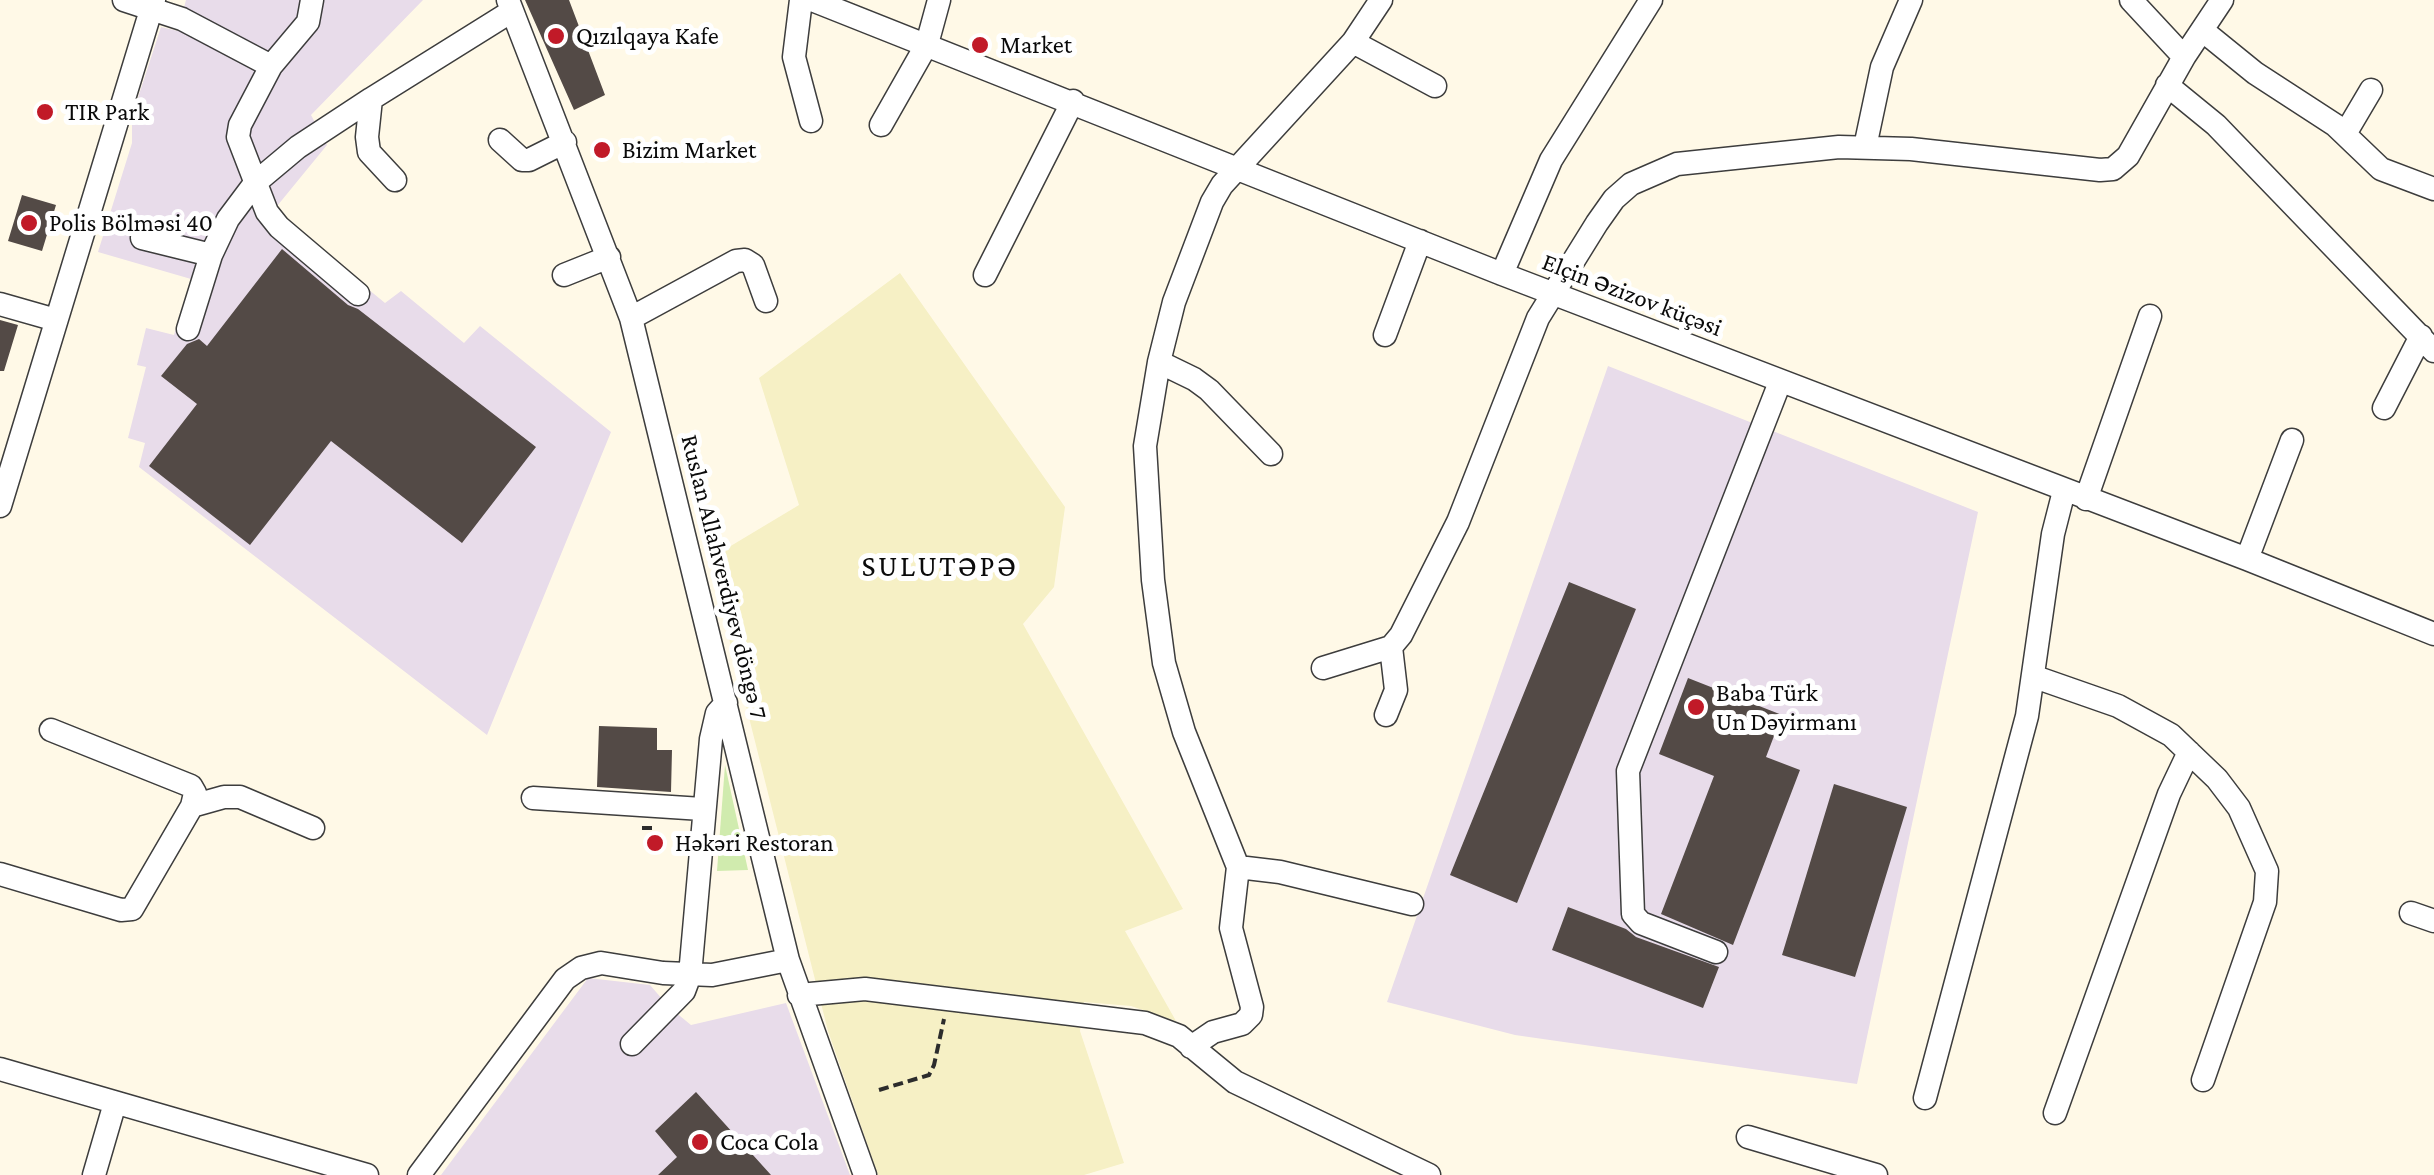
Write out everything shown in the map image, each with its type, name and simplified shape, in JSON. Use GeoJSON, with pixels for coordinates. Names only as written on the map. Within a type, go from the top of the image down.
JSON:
{"type":"FeatureCollection","features":[{"type":"Feature","properties":{"kind":"street"},"geometry":{"type":"LineString","coordinates":[[124,0],[152,4],[271,66]]}},
{"type":"Feature","properties":{"kind":"street"},"geometry":{"type":"LineString","coordinates":[[312,0],[308,22],[271,66],[240,125],[238,137],[267,212],[279,227],[358,294]]}},
{"type":"Feature","properties":{"kind":"street"},"geometry":{"type":"LineString","coordinates":[[801,0],[794,56],[812,122]]}},
{"type":"Feature","properties":{"kind":"street","name":"Elçin Əzizov küçəsi"},"geometry":{"type":"LineString","coordinates":[[812,0],[1502,274],[2434,634]]}},
{"type":"Feature","properties":{"kind":"street"},"geometry":{"type":"LineString","coordinates":[[881,125],[927,44],[939,0]]}},
{"type":"Feature","properties":{"kind":"street"},"geometry":{"type":"LineString","coordinates":[[1191,1047],[1213,1032],[1242,1024],[1252,1007],[1231,928],[1238,868],[1184,732],[1164,663],[1152,580],[1145,446],[1158,362],[1174,302],[1212,202],[1236,168],[1352,42],[1381,0]]}},
{"type":"Feature","properties":{"kind":"street"},"geometry":{"type":"LineString","coordinates":[[1502,274],[1551,160],[1651,0]]}},
{"type":"Feature","properties":{"kind":"street"},"geometry":{"type":"LineString","coordinates":[[1865,147],[1882,67],[1911,0]]}},
{"type":"Feature","properties":{"kind":"street"},"geometry":{"type":"LineString","coordinates":[[2131,0],[2184,58]]}},
{"type":"Feature","properties":{"kind":"street"},"geometry":{"type":"LineString","coordinates":[[1324,668],[1391,646],[1401,635],[1458,522],[1551,293],[1614,200],[1647,174],[1677,164],[1806,149],[1865,147],[2113,169],[2128,156],[2222,0]]}},
{"type":"Feature","properties":{"kind":"street"},"geometry":{"type":"LineString","coordinates":[[0,506],[152,4]]}},
{"type":"Feature","properties":{"kind":"street"},"geometry":{"type":"LineString","coordinates":[[188,329],[211,255],[228,219],[255,183],[298,147],[510,5]]}},
{"type":"Feature","properties":{"kind":"street","name":"Ruslan Allahverdiyev döngə 7"},"geometry":{"type":"LineString","coordinates":[[510,5],[631,318],[788,960],[864,1175]]}},
{"type":"Feature","properties":{"kind":"street"},"geometry":{"type":"LineString","coordinates":[[2202,30],[2255,73],[2345,134],[2381,169],[2434,188]]}},
{"type":"Feature","properties":{"kind":"street"},"geometry":{"type":"LineString","coordinates":[[1352,42],[1435,86]]}},
{"type":"Feature","properties":{"kind":"street"},"geometry":{"type":"LineString","coordinates":[[2167,86],[2216,125],[2427,343],[2384,408]]}},
{"type":"Feature","properties":{"kind":"street"},"geometry":{"type":"LineString","coordinates":[[2345,134],[2371,90]]}},
{"type":"Feature","properties":{"kind":"street"},"geometry":{"type":"LineString","coordinates":[[371,99],[369,152],[395,180]]}},
{"type":"Feature","properties":{"kind":"street"},"geometry":{"type":"LineString","coordinates":[[986,275],[1073,101]]}},
{"type":"Feature","properties":{"kind":"street"},"geometry":{"type":"LineString","coordinates":[[500,140],[522,160],[565,142]]}},
{"type":"Feature","properties":{"kind":"street"},"geometry":{"type":"LineString","coordinates":[[142,238],[211,255]]}},
{"type":"Feature","properties":{"kind":"street"},"geometry":{"type":"LineString","coordinates":[[1384,335],[1420,241]]}},
{"type":"Feature","properties":{"kind":"street"},"geometry":{"type":"LineString","coordinates":[[564,275],[609,257]]}},
{"type":"Feature","properties":{"kind":"street"},"geometry":{"type":"LineString","coordinates":[[631,318],[736,261],[745,260],[753,265],[766,300]]}},
{"type":"Feature","properties":{"kind":"street"},"geometry":{"type":"LineString","coordinates":[[0,304],[56,320]]}},
{"type":"Feature","properties":{"kind":"street"},"geometry":{"type":"LineString","coordinates":[[1926,1098],[2035,677],[2053,534],[2075,495],[2150,316]]}},
{"type":"Feature","properties":{"kind":"street"},"geometry":{"type":"LineString","coordinates":[[1158,362],[1194,378],[1209,390],[1271,454]]}},
{"type":"Feature","properties":{"kind":"street"},"geometry":{"type":"LineString","coordinates":[[1716,952],[1641,923],[1632,914],[1628,771],[1780,382]]}},
{"type":"Feature","properties":{"kind":"street"},"geometry":{"type":"LineString","coordinates":[[2247,559],[2292,440]]}},
{"type":"Feature","properties":{"kind":"street"},"geometry":{"type":"LineString","coordinates":[[1386,716],[1396,690],[1391,646]]}},
{"type":"Feature","properties":{"kind":"street"},"geometry":{"type":"LineString","coordinates":[[2035,677],[2118,706],[2171,735],[2239,808],[2267,871],[2268,886],[2203,1080]]}},
{"type":"Feature","properties":{"kind":"street"},"geometry":{"type":"LineString","coordinates":[[632,1044],[684,991],[690,975],[702,809],[714,726],[717,713],[726,702]]}},
{"type":"Feature","properties":{"kind":"street"},"geometry":{"type":"LineString","coordinates":[[0,874],[121,910],[132,908],[192,806],[195,793],[191,786],[51,730]]}},
{"type":"Feature","properties":{"kind":"street"},"geometry":{"type":"LineString","coordinates":[[2055,1113],[2169,794],[2190,752]]}},
{"type":"Feature","properties":{"kind":"street"},"geometry":{"type":"LineString","coordinates":[[192,806],[240,796],[313,828]]}},
{"type":"Feature","properties":{"kind":"street"},"geometry":{"type":"LineString","coordinates":[[533,798],[702,809]]}},
{"type":"Feature","properties":{"kind":"street"},"geometry":{"type":"LineString","coordinates":[[1238,868],[1280,872],[1412,904]]}},
{"type":"Feature","properties":{"kind":"street"},"geometry":{"type":"LineString","coordinates":[[2411,913],[2434,921]]}},
{"type":"Feature","properties":{"kind":"street"},"geometry":{"type":"LineString","coordinates":[[419,1175],[565,979],[581,968],[601,963],[690,975],[727,975],[788,960]]}},
{"type":"Feature","properties":{"kind":"street"},"geometry":{"type":"LineString","coordinates":[[799,995],[866,990],[1145,1022],[1179,1036],[1235,1082],[1429,1175]]}},
{"type":"Feature","properties":{"kind":"street"},"geometry":{"type":"LineString","coordinates":[[0,1069],[367,1175]]}},
{"type":"Feature","properties":{"kind":"street"},"geometry":{"type":"LineString","coordinates":[[94,1175],[116,1103]]}},
{"type":"Feature","properties":{"kind":"street"},"geometry":{"type":"LineString","coordinates":[[1748,1137],[1876,1175]]}},
{"type":"Feature","properties":{"kind":"path"},"geometry":{"type":"LineString","coordinates":[[879,1090],[929,1075],[948,1000]]}},
{"type":"Feature","properties":{"kind":"shaded area"},"geometry":{"type":"Polygon","coordinates":[[[186,0],[423,0],[311,115],[327,145],[273,211],[385,303],[401,291],[464,343],[480,326],[611,432],[487,735],[139,467],[145,443],[128,438],[146,367],[137,365],[146,328],[174,335],[191,279],[98,252],[132,143],[132,116],[161,27],[178,31],[186,0]]]}},
{"type":"Feature","properties":{"kind":"shaded area"},"geometry":{"type":"Polygon","coordinates":[[[900,273],[1065,507],[1054,587],[1023,624],[1183,909],[1125,931],[1176,1021],[1131,1006],[1084,1002],[1080,1031],[1124,1163],[1084,1175],[878,1175],[828,1031],[709,559],[799,505],[759,378],[900,273]]]}},
{"type":"Feature","properties":{"kind":"shaded area","name":"Baba Türk Un Dəyirmanı"},"geometry":{"type":"Polygon","coordinates":[[[1608,366],[1978,512],[1857,1084],[1515,1035],[1387,1002],[1608,366]]]}},
{"type":"Feature","properties":{"kind":"shaded area"},"geometry":{"type":"Polygon","coordinates":[[[588,978],[650,985],[691,1025],[786,1003],[850,1175],[441,1175],[588,978]]]}},
{"type":"Feature","properties":{"kind":"green space"},"geometry":{"type":"Polygon","coordinates":[[[725,765],[748,870],[717,871],[725,765]]]}},
{"type":"Feature","properties":{"kind":"building"},"geometry":{"type":"Polygon","coordinates":[[[525,0],[569,0],[605,95],[574,110],[525,0]]]}},
{"type":"Feature","properties":{"kind":"building"},"geometry":{"type":"Polygon","coordinates":[[[22,195],[56,205],[42,251],[8,241],[22,195]]]}},
{"type":"Feature","properties":{"kind":"building"},"geometry":{"type":"Polygon","coordinates":[[[282,249],[348,305],[536,447],[462,543],[331,441],[250,545],[149,466],[197,404],[161,376],[187,344],[199,339],[207,346],[282,249]]]}},
{"type":"Feature","properties":{"kind":"building"},"geometry":{"type":"Polygon","coordinates":[[[0,320],[18,325],[4,371],[0,371],[0,320]]]}},
{"type":"Feature","properties":{"kind":"building"},"geometry":{"type":"Polygon","coordinates":[[[1569,582],[1636,609],[1517,903],[1450,875],[1569,582]]]}},
{"type":"Feature","properties":{"kind":"building"},"geometry":{"type":"Polygon","coordinates":[[[1688,678],[1782,715],[1766,757],[1800,770],[1733,945],[1661,914],[1714,776],[1659,754],[1688,678]]]}},
{"type":"Feature","properties":{"kind":"building"},"geometry":{"type":"Polygon","coordinates":[[[599,726],[657,728],[657,750],[672,750],[671,792],[597,787],[599,726]]]}},
{"type":"Feature","properties":{"kind":"building"},"geometry":{"type":"Polygon","coordinates":[[[1834,784],[1907,807],[1855,977],[1782,955],[1834,784]]]}},
{"type":"Feature","properties":{"kind":"building"},"geometry":{"type":"Polygon","coordinates":[[[1568,907],[1719,967],[1703,1008],[1552,950],[1568,907]]]}},
{"type":"Feature","properties":{"kind":"building"},"geometry":{"type":"Polygon","coordinates":[[[696,1092],[771,1175],[658,1175],[677,1157],[655,1131],[696,1092]]]}},
{"type":"Feature","properties":{"kind":"place","name":"Qızılqaya Kafe"},"geometry":{"type":"Point","coordinates":[556,36]}},
{"type":"Feature","properties":{"kind":"place","name":"Market"},"geometry":{"type":"Point","coordinates":[980,45]}},
{"type":"Feature","properties":{"kind":"place","name":"TIR Park"},"geometry":{"type":"Point","coordinates":[45,112]}},
{"type":"Feature","properties":{"kind":"place","name":"Bizim Market"},"geometry":{"type":"Point","coordinates":[602,150]}},
{"type":"Feature","properties":{"kind":"place","name":"Polis Bölməsi 40"},"geometry":{"type":"Point","coordinates":[29,223]}},
{"type":"Feature","properties":{"kind":"place","name":"Baba Türk Un Dəyirmanı"},"geometry":{"type":"Point","coordinates":[1696,707]}},
{"type":"Feature","properties":{"kind":"place","name":"Həkəri Restoran"},"geometry":{"type":"Point","coordinates":[655,843]}},
{"type":"Feature","properties":{"kind":"place","name":"Coca Cola"},"geometry":{"type":"Point","coordinates":[700,1142]}},
{"type":"Feature","properties":{"kind":"district","name":"SULUTƏPƏ"},"geometry":{"type":"Point","coordinates":[940,567]}}]}
